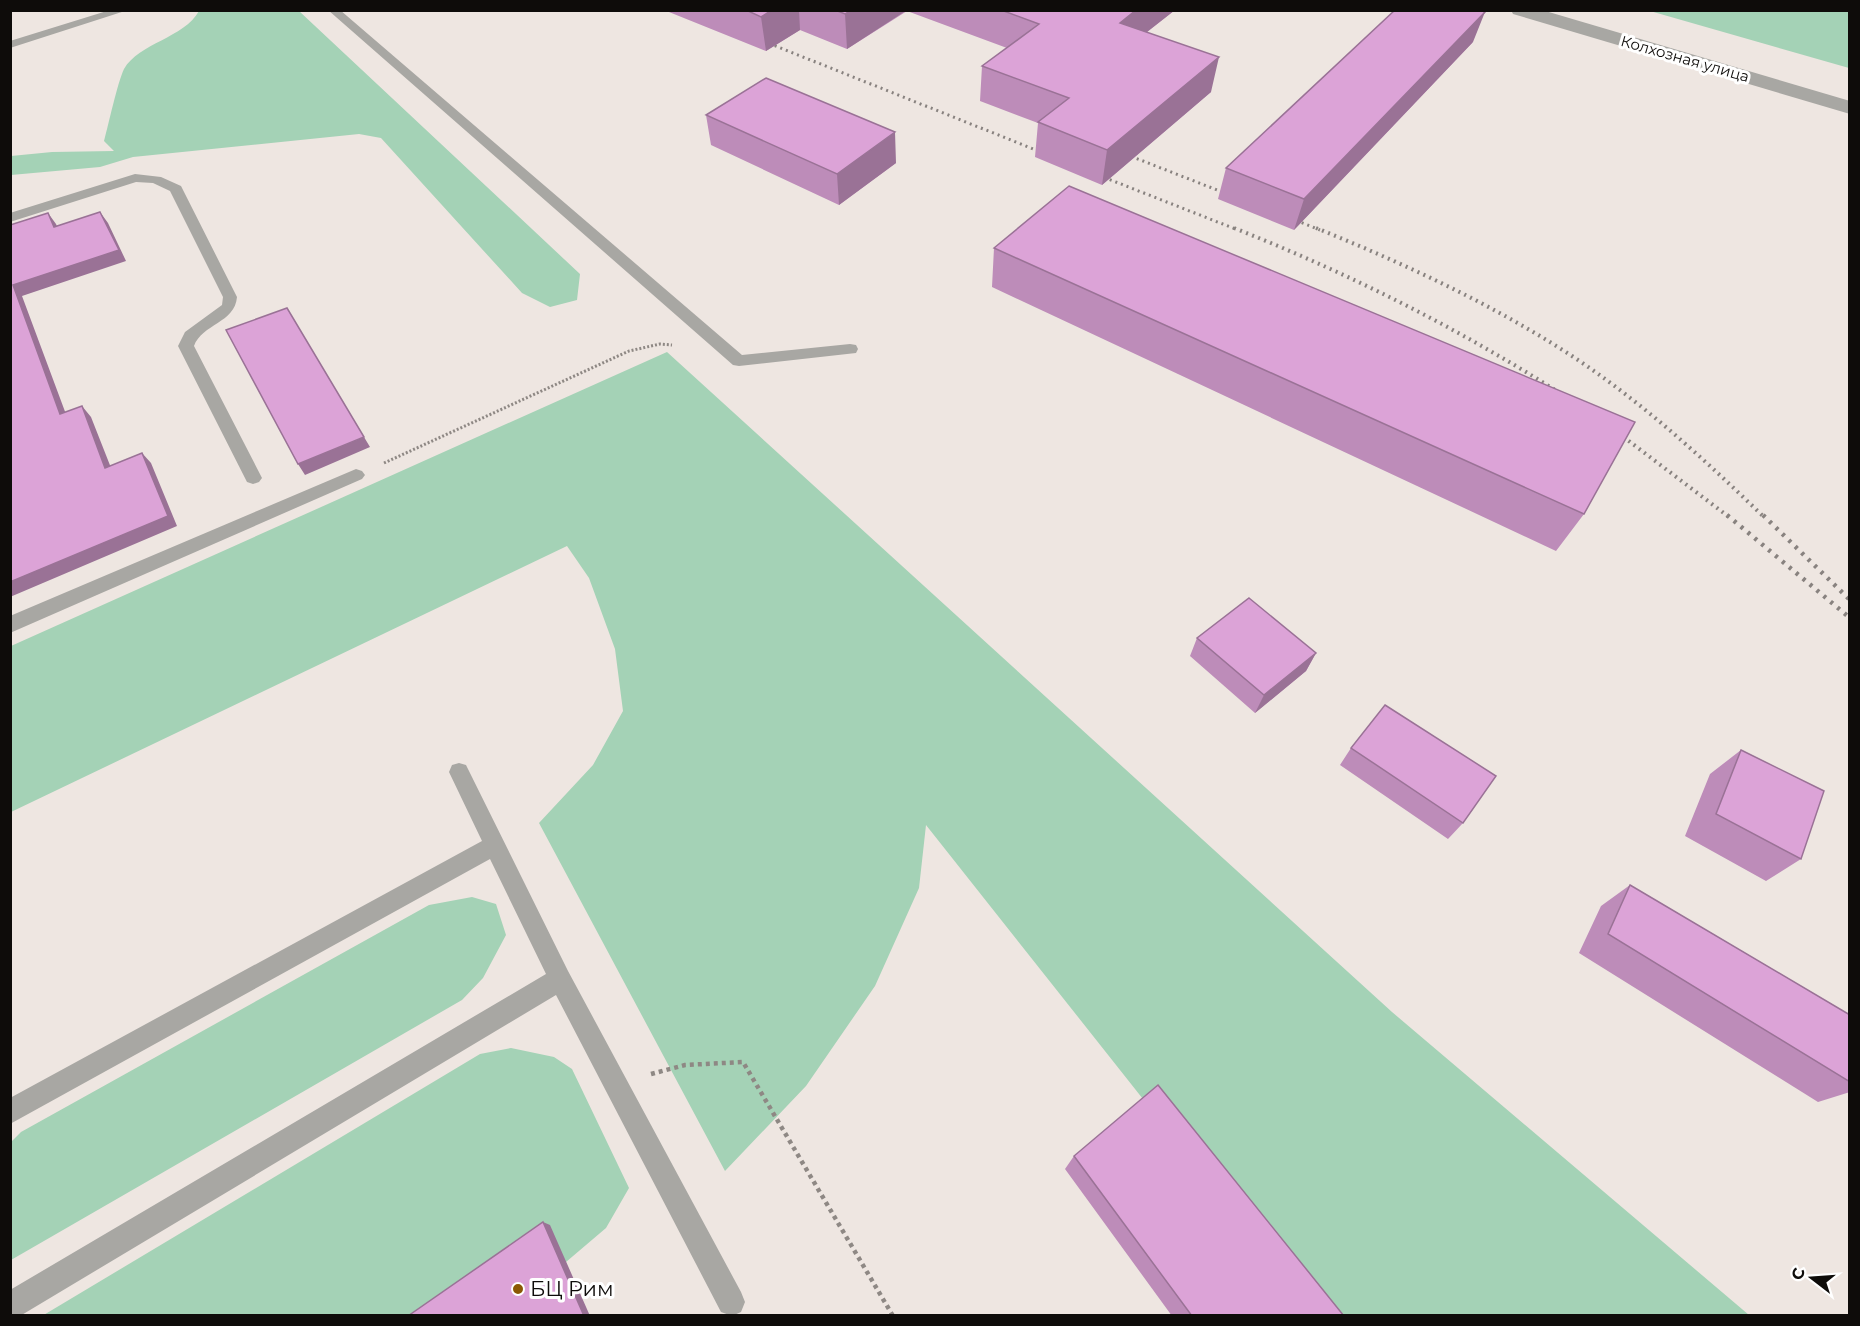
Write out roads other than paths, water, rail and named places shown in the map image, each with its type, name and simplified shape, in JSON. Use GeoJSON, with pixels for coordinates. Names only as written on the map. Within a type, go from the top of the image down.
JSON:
{"type":"FeatureCollection","features":[{"type":"Feature","properties":{"kind":"street","name":"Колхозная улица"},"geometry":{"type":"LineString","coordinates":[[1520,10],[1850,108]]}},
{"type":"Feature","properties":{"kind":"lane"},"geometry":{"type":"LineString","coordinates":[[10,45],[123,10]]}},
{"type":"Feature","properties":{"kind":"lane"},"geometry":{"type":"LineString","coordinates":[[333,10],[739,361],[850,349]]}},
{"type":"Feature","properties":{"kind":"lane"},"geometry":{"type":"LineString","coordinates":[[10,218],[135,178],[152,177],[176,189],[230,297],[229,306],[190,336],[186,346],[253,477]]}},
{"type":"Feature","properties":{"kind":"lane"},"geometry":{"type":"LineString","coordinates":[[10,626],[356,475]]}},
{"type":"Feature","properties":{"kind":"lane"},"geometry":{"type":"LineString","coordinates":[[459,772],[560,979],[731,1302]]}},
{"type":"Feature","properties":{"kind":"lane"},"geometry":{"type":"LineString","coordinates":[[10,1112],[495,845]]}},
{"type":"Feature","properties":{"kind":"lane"},"geometry":{"type":"LineString","coordinates":[[10,1306],[560,979]]}},
{"type":"Feature","properties":{"kind":"railway"},"geometry":{"type":"LineString","coordinates":[[758,39],[1051,156]]}},
{"type":"Feature","properties":{"kind":"railway"},"geometry":{"type":"LineString","coordinates":[[1120,152],[1235,197]]}},
{"type":"Feature","properties":{"kind":"railway"},"geometry":{"type":"LineString","coordinates":[[1093,173],[1238,230]]}},
{"type":"Feature","properties":{"kind":"railway"},"geometry":{"type":"LineString","coordinates":[[1285,216],[1320,230]]}},
{"type":"Feature","properties":{"kind":"railway"},"geometry":{"type":"LineString","coordinates":[[1234,228],[1320,264],[1403,304],[1484,347],[1563,395]]}},
{"type":"Feature","properties":{"kind":"railway"},"geometry":{"type":"LineString","coordinates":[[1316,228],[1447,286],[1511,319],[1572,356],[1623,392],[1672,432],[1764,517]]}},
{"type":"Feature","properties":{"kind":"railway"},"geometry":{"type":"LineString","coordinates":[[1613,429],[1729,517]]}},
{"type":"Feature","properties":{"kind":"railway"},"geometry":{"type":"LineString","coordinates":[[1727,515],[1850,618]]}},
{"type":"Feature","properties":{"kind":"railway"},"geometry":{"type":"LineString","coordinates":[[1763,515],[1850,600]]}},
{"type":"Feature","properties":{"kind":"place","name":"БЦ Рим"},"geometry":{"type":"Point","coordinates":[518,1289]}}]}
